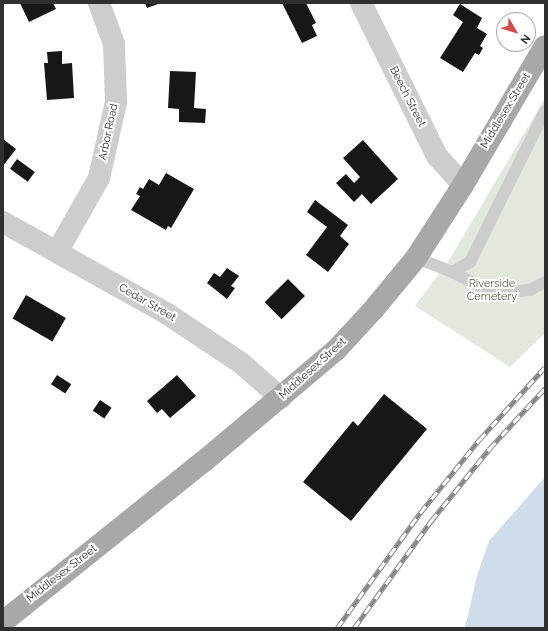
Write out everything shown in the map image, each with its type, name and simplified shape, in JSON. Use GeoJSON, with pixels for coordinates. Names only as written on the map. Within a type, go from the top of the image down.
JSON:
{"type":"FeatureCollection","features":[{"type":"Feature","properties":{"kind":"main road","name":"Middlesex Street"},"geometry":{"type":"LineString","coordinates":[[3,622],[281,398],[336,350],[373,310],[416,258],[463,185],[545,46]]}},
{"type":"Feature","properties":{"kind":"street","name":"Arbor Road"},"geometry":{"type":"LineString","coordinates":[[57,252],[99,178],[116,102],[114,44],[99,3]]}},
{"type":"Feature","properties":{"kind":"street","name":"Beech Street"},"geometry":{"type":"LineString","coordinates":[[361,3],[437,156],[463,185]]}},
{"type":"Feature","properties":{"kind":"street","name":"Cedar Street"},"geometry":{"type":"LineString","coordinates":[[3,222],[166,313],[241,363],[281,398]]}},
{"type":"Feature","properties":{"kind":"lane"},"geometry":{"type":"LineString","coordinates":[[452,272],[470,262],[545,111]]}},
{"type":"Feature","properties":{"kind":"lane"},"geometry":{"type":"LineString","coordinates":[[416,258],[452,272],[486,289],[508,292],[530,290],[545,282]]}},
{"type":"Feature","properties":{"kind":"green space","name":"Riverside Cemetery"},"geometry":{"type":"Polygon","coordinates":[[[545,98],[545,333],[510,367],[415,306],[448,262],[545,98]]]}},
{"type":"Feature","properties":{"kind":"water"},"geometry":{"type":"Polygon","coordinates":[[[545,477],[545,628],[465,628],[477,576],[489,541],[545,477]]]}},
{"type":"Feature","properties":{"kind":"building"},"geometry":{"type":"Polygon","coordinates":[[[20,3],[53,3],[56,9],[29,22],[20,3]]]}},
{"type":"Feature","properties":{"kind":"building"},"geometry":{"type":"Polygon","coordinates":[[[145,3],[161,3],[147,8],[145,3]]]}},
{"type":"Feature","properties":{"kind":"building"},"geometry":{"type":"Polygon","coordinates":[[[282,3],[306,3],[316,23],[312,25],[317,36],[302,43],[282,3]]]}},
{"type":"Feature","properties":{"kind":"building"},"geometry":{"type":"Polygon","coordinates":[[[460,4],[482,18],[477,28],[487,34],[480,46],[483,48],[479,55],[475,53],[463,72],[440,58],[463,22],[453,15],[460,4]]]}},
{"type":"Feature","properties":{"kind":"building"},"geometry":{"type":"Polygon","coordinates":[[[62,51],[62,64],[72,63],[74,98],[47,100],[44,63],[48,63],[47,52],[62,51]]]}},
{"type":"Feature","properties":{"kind":"building"},"geometry":{"type":"Polygon","coordinates":[[[170,71],[196,72],[194,108],[206,109],[205,123],[179,122],[179,109],[168,108],[170,71]]]}},
{"type":"Feature","properties":{"kind":"building"},"geometry":{"type":"Polygon","coordinates":[[[3,139],[16,149],[3,166],[3,139]]]}},
{"type":"Feature","properties":{"kind":"building"},"geometry":{"type":"Polygon","coordinates":[[[363,140],[398,179],[371,204],[362,194],[354,202],[336,183],[346,174],[354,183],[360,177],[343,158],[363,140]]]}},
{"type":"Feature","properties":{"kind":"building"},"geometry":{"type":"Polygon","coordinates":[[[17,159],[35,172],[28,182],[10,169],[17,159]]]}},
{"type":"Feature","properties":{"kind":"building"},"geometry":{"type":"Polygon","coordinates":[[[166,173],[194,189],[171,228],[168,226],[166,230],[131,210],[140,196],[136,194],[140,187],[143,189],[149,179],[159,185],[166,173]]]}},
{"type":"Feature","properties":{"kind":"building"},"geometry":{"type":"Polygon","coordinates":[[[315,200],[348,225],[340,236],[349,244],[328,272],[306,255],[327,227],[307,212],[315,200]]]}},
{"type":"Feature","properties":{"kind":"building"},"geometry":{"type":"Polygon","coordinates":[[[227,268],[239,276],[231,286],[235,288],[227,299],[207,283],[214,273],[220,277],[227,268]]]}},
{"type":"Feature","properties":{"kind":"building"},"geometry":{"type":"Polygon","coordinates":[[[288,279],[305,296],[282,319],[265,302],[288,279]]]}},
{"type":"Feature","properties":{"kind":"building"},"geometry":{"type":"Polygon","coordinates":[[[26,295],[66,318],[52,341],[12,318],[26,295]]]}},
{"type":"Feature","properties":{"kind":"building"},"geometry":{"type":"Polygon","coordinates":[[[57,375],[71,384],[65,393],[51,384],[57,375]]]}},
{"type":"Feature","properties":{"kind":"building"},"geometry":{"type":"Polygon","coordinates":[[[177,375],[196,396],[170,418],[162,409],[157,413],[147,401],[177,375]]]}},
{"type":"Feature","properties":{"kind":"building"},"geometry":{"type":"Polygon","coordinates":[[[384,394],[427,429],[351,521],[303,482],[353,421],[358,426],[384,394]]]}},
{"type":"Feature","properties":{"kind":"building"},"geometry":{"type":"Polygon","coordinates":[[[100,400],[112,408],[104,419],[93,411],[100,400]]]}},
{"type":"Feature","properties":{"kind":"railway"},"geometry":{"type":"LineString","coordinates":[[337,628],[420,513],[479,440],[545,367]]}},
{"type":"Feature","properties":{"kind":"railway"},"geometry":{"type":"LineString","coordinates":[[354,628],[431,521],[489,449],[545,388]]}}]}
